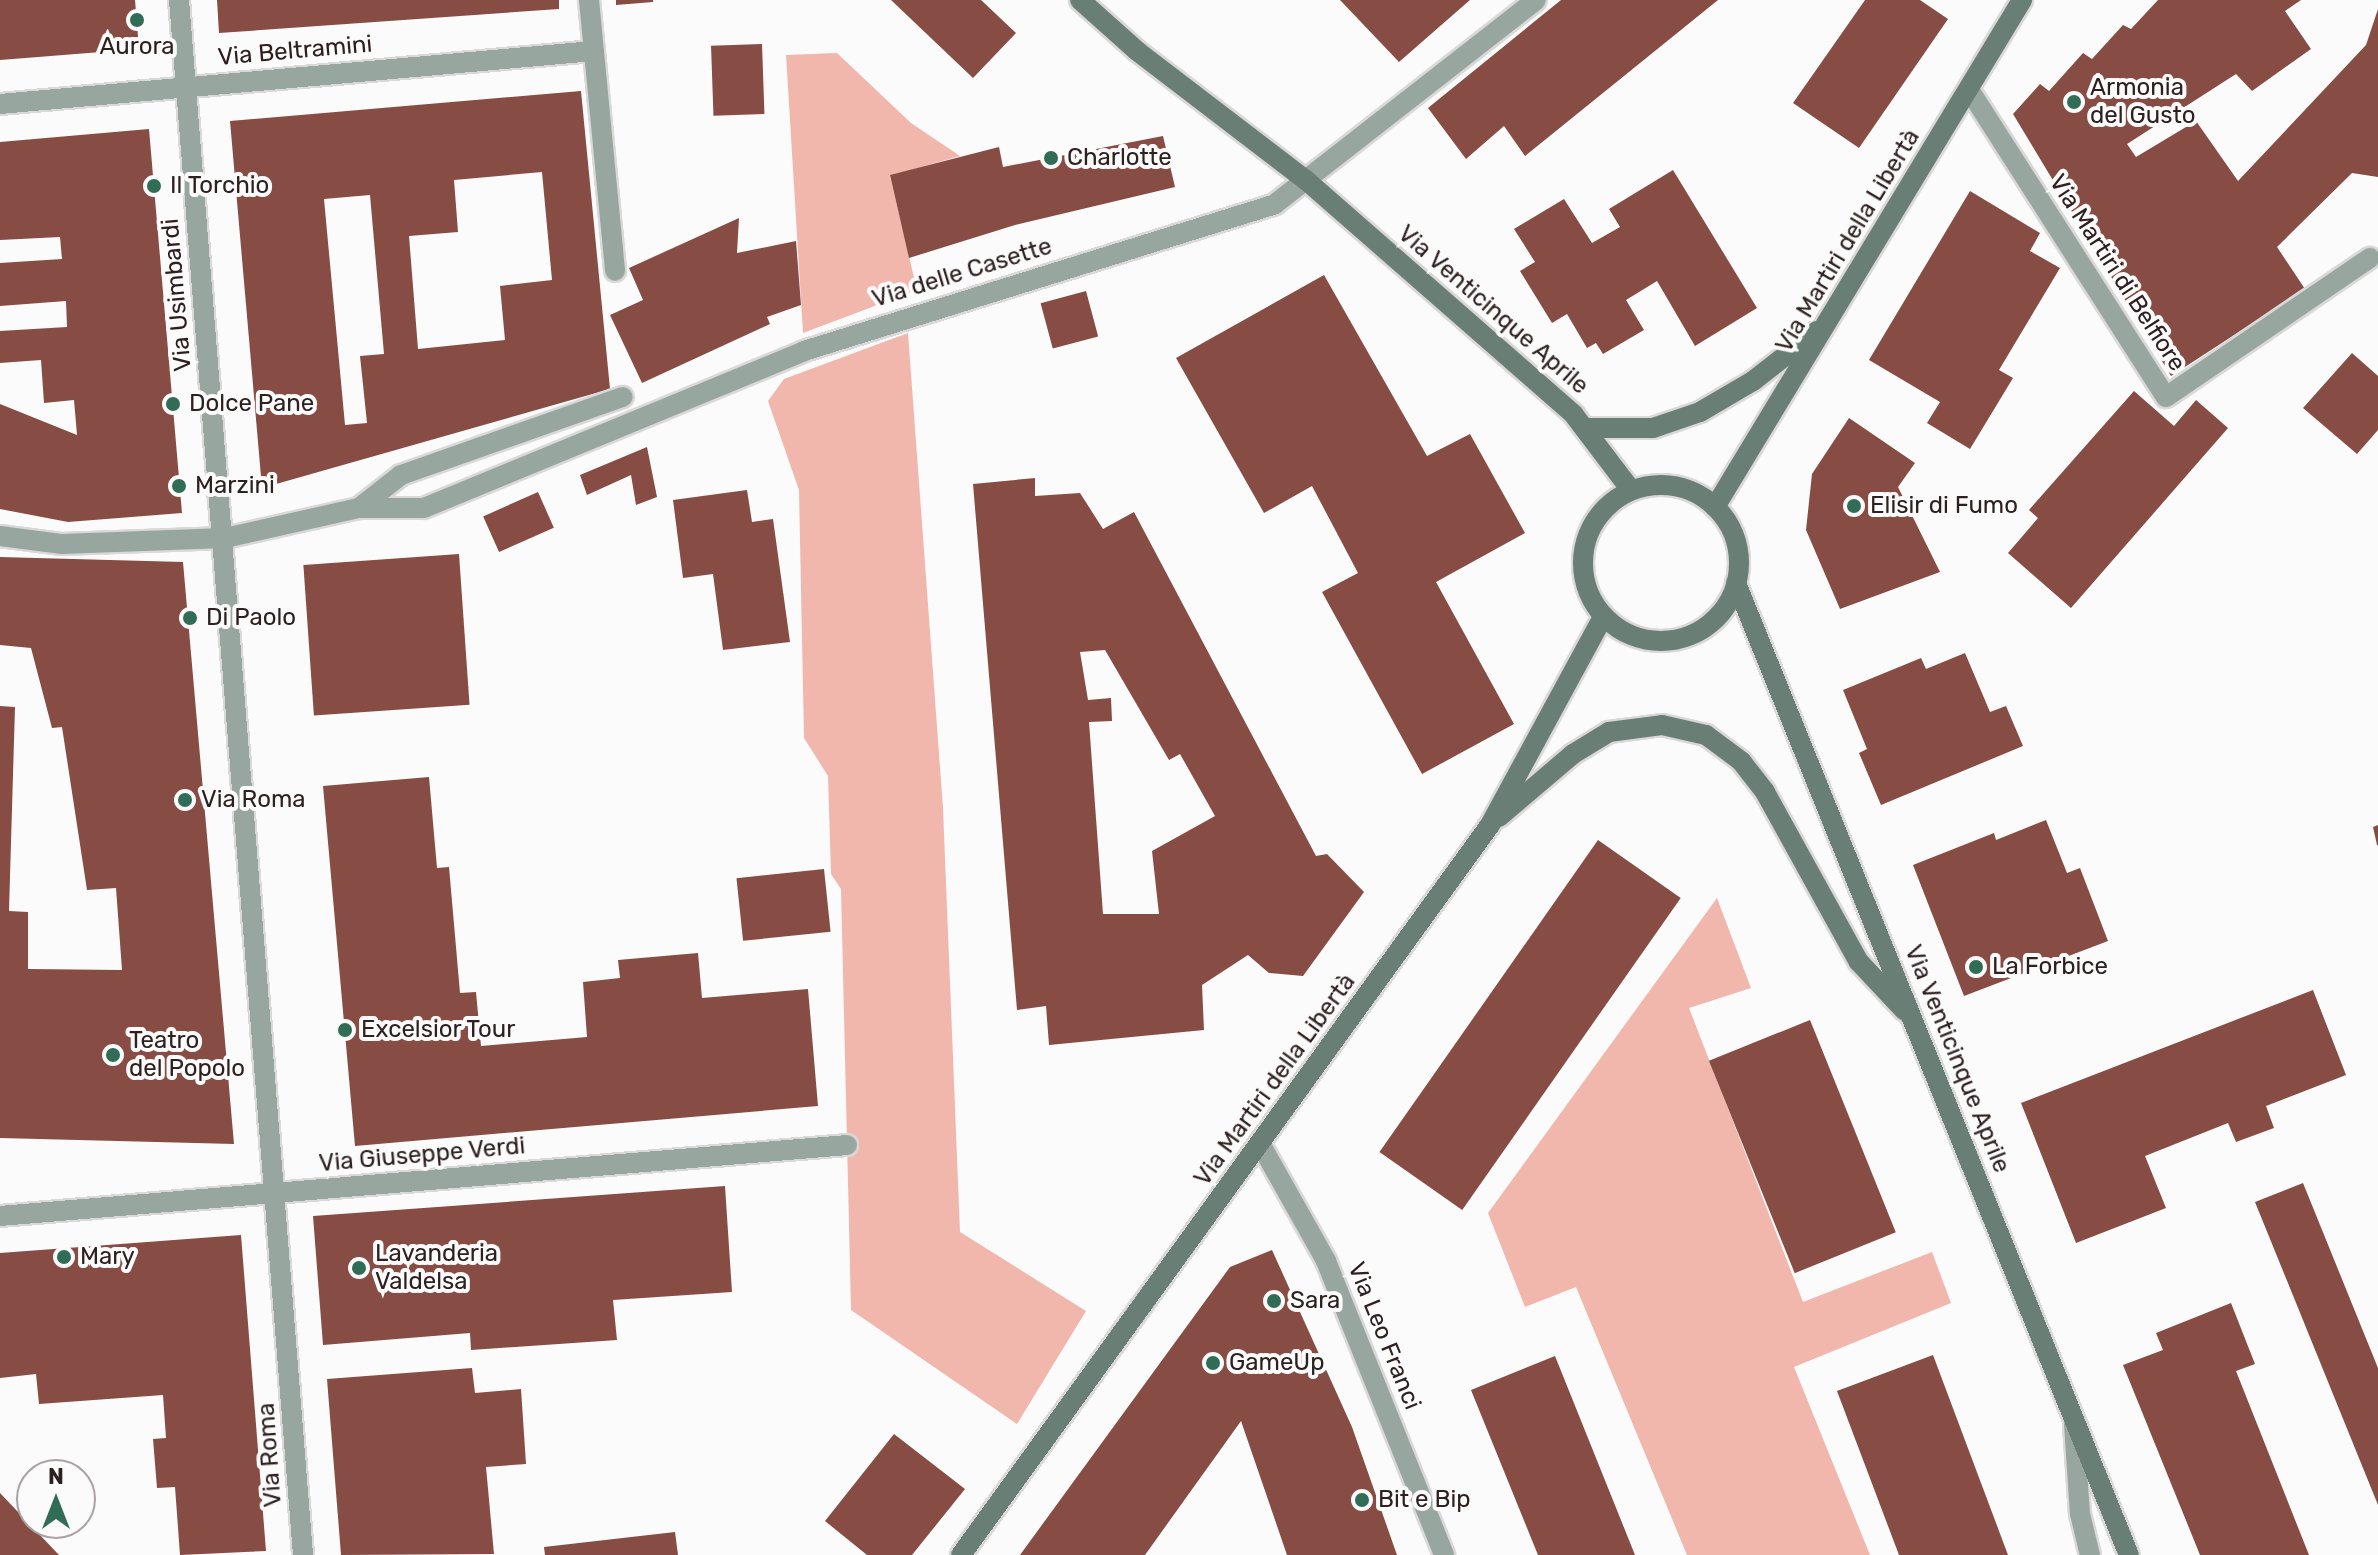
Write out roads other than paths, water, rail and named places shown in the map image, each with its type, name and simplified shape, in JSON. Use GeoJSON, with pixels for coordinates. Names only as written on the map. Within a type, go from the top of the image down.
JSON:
{"type":"FeatureCollection","features":[{"type":"Feature","properties":{"kind":"main road","name":"Via Venticinque Aprile"},"geometry":{"type":"LineString","coordinates":[[1080,0],[1137,51],[1306,180],[1587,428],[1631,490]]}},
{"type":"Feature","properties":{"kind":"main road","name":"Via Martiri della Libertà"},"geometry":{"type":"LineString","coordinates":[[1715,507],[1970,91],[2022,0]]}},
{"type":"Feature","properties":{"kind":"main road"},"geometry":{"type":"LineString","coordinates":[[1587,428],[1653,428],[1700,412],[1753,381],[1830,320]]}},
{"type":"Feature","properties":{"kind":"main road"},"geometry":{"type":"LineString","coordinates":[[1676,486],[1715,507],[1736,542],[1736,583],[1712,622],[1668,641],[1622,632],[1603,617],[1585,579],[1587,536],[1605,509],[1631,490],[1676,486]]}},
{"type":"Feature","properties":{"kind":"main road","name":"Via Venticinque Aprile"},"geometry":{"type":"LineString","coordinates":[[1736,583],[2129,1555]]}},
{"type":"Feature","properties":{"kind":"main road","name":"Via Martiri della Libertà"},"geometry":{"type":"LineString","coordinates":[[961,1555],[1490,825],[1603,617]]}},
{"type":"Feature","properties":{"kind":"main road"},"geometry":{"type":"LineString","coordinates":[[1490,825],[1597,737],[1642,725],[1706,735],[1741,761],[1757,782],[1859,962],[1913,1020]]}},
{"type":"Feature","properties":{"kind":"street","name":"Via Usimbardi"},"geometry":{"type":"LineString","coordinates":[[179,0],[225,538]]}},
{"type":"Feature","properties":{"kind":"street"},"geometry":{"type":"LineString","coordinates":[[589,0],[615,271]]}},
{"type":"Feature","properties":{"kind":"street","name":"Via delle Casette"},"geometry":{"type":"LineString","coordinates":[[0,536],[62,544],[225,538],[359,508],[424,508],[804,351],[907,315],[1261,209],[1306,180],[1536,0]]}},
{"type":"Feature","properties":{"kind":"street","name":"Via Beltramini"},"geometry":{"type":"LineString","coordinates":[[0,104],[594,51]]}},
{"type":"Feature","properties":{"kind":"street","name":"Via Martiri di Belfiore"},"geometry":{"type":"LineString","coordinates":[[1970,91],[2166,397],[2370,258]]}},
{"type":"Feature","properties":{"kind":"street","name":"Via delle Casette"},"geometry":{"type":"LineString","coordinates":[[359,508],[401,475],[623,397]]}},
{"type":"Feature","properties":{"kind":"street","name":"Via Roma"},"geometry":{"type":"LineString","coordinates":[[225,538],[303,1555]]}},
{"type":"Feature","properties":{"kind":"street","name":"Via Giuseppe Verdi"},"geometry":{"type":"LineString","coordinates":[[0,1216],[847,1145]]}},
{"type":"Feature","properties":{"kind":"street","name":"Via Leo Franci"},"geometry":{"type":"LineString","coordinates":[[1261,1145],[1326,1261],[1444,1555]]}},
{"type":"Feature","properties":{"kind":"street"},"geometry":{"type":"LineString","coordinates":[[2074,1415],[2080,1514],[2090,1555]]}},
{"type":"Feature","properties":{"kind":"place","name":"Aurora"},"geometry":{"type":"Point","coordinates":[137,20]}},
{"type":"Feature","properties":{"kind":"place","name":"Armonia del Gusto"},"geometry":{"type":"Point","coordinates":[2074,102]}},
{"type":"Feature","properties":{"kind":"place","name":"Charlotte"},"geometry":{"type":"Point","coordinates":[1051,158]}},
{"type":"Feature","properties":{"kind":"place","name":"Il Torchio"},"geometry":{"type":"Point","coordinates":[154,186]}},
{"type":"Feature","properties":{"kind":"place","name":"Dolce Pane"},"geometry":{"type":"Point","coordinates":[173,404]}},
{"type":"Feature","properties":{"kind":"place","name":"Marzini"},"geometry":{"type":"Point","coordinates":[179,486]}},
{"type":"Feature","properties":{"kind":"place","name":"Elisir di Fumo"},"geometry":{"type":"Point","coordinates":[1854,506]}},
{"type":"Feature","properties":{"kind":"place","name":"Di Paolo"},"geometry":{"type":"Point","coordinates":[190,618]}},
{"type":"Feature","properties":{"kind":"place","name":"Via Roma"},"geometry":{"type":"Point","coordinates":[185,800]}},
{"type":"Feature","properties":{"kind":"place","name":"La Forbice"},"geometry":{"type":"Point","coordinates":[1976,967]}},
{"type":"Feature","properties":{"kind":"place","name":"Excelsior Tour"},"geometry":{"type":"Point","coordinates":[345,1030]}},
{"type":"Feature","properties":{"kind":"place","name":"Teatro del Popolo"},"geometry":{"type":"Point","coordinates":[113,1055]}},
{"type":"Feature","properties":{"kind":"place","name":"Mary"},"geometry":{"type":"Point","coordinates":[64,1257]}},
{"type":"Feature","properties":{"kind":"place","name":"Lavanderia Valdelsa"},"geometry":{"type":"Point","coordinates":[359,1268]}},
{"type":"Feature","properties":{"kind":"place","name":"Sara"},"geometry":{"type":"Point","coordinates":[1274,1301]}},
{"type":"Feature","properties":{"kind":"place","name":"GameUp"},"geometry":{"type":"Point","coordinates":[1213,1363]}},
{"type":"Feature","properties":{"kind":"place","name":"Bit e Bip"},"geometry":{"type":"Point","coordinates":[1362,1500]}}]}
